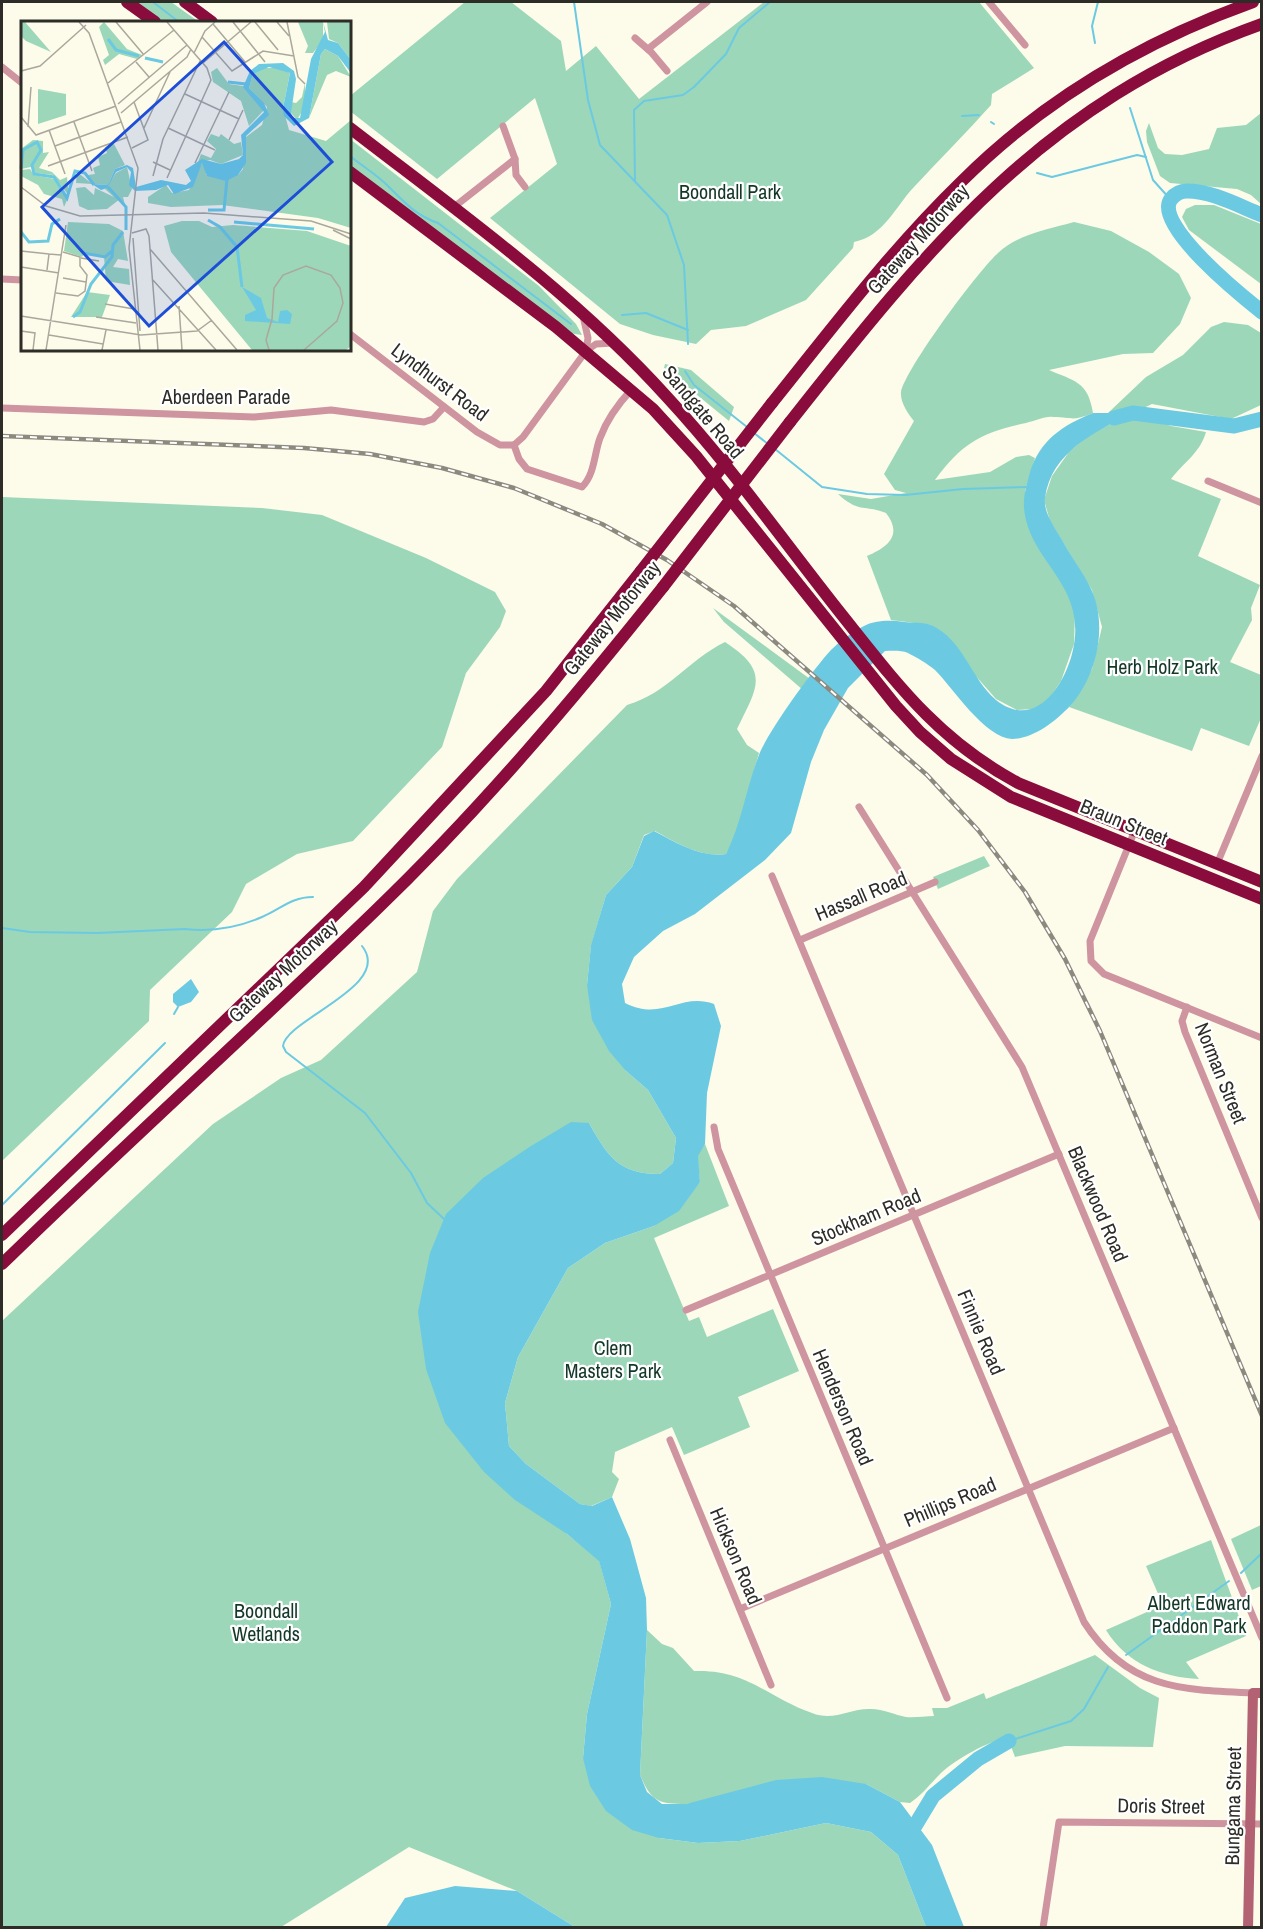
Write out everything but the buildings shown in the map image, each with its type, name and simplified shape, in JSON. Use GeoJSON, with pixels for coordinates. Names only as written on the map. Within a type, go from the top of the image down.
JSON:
{"type":"FeatureCollection","features":[{"type":"Feature","properties":{"kind":"highway"},"geometry":{"type":"LineString","coordinates":[[127,2],[153,21]]}},
{"type":"Feature","properties":{"kind":"highway"},"geometry":{"type":"LineString","coordinates":[[185,2],[211,21]]}},
{"type":"Feature","properties":{"kind":"highway","name":"Gateway Motorway"},"geometry":{"type":"LineString","coordinates":[[2,1235],[364,887],[538,699],[772,403],[900,246],[961,181],[1037,116],[1118,63],[1200,22],[1253,2]]}},
{"type":"Feature","properties":{"kind":"highway","name":"Gateway Motorway"},"geometry":{"type":"LineString","coordinates":[[2,1264],[376,910],[453,832],[549,726],[663,587],[790,422],[888,300],[969,210],[1009,172],[1047,141],[1114,94],[1200,49],[1262,24]]}},
{"type":"Feature","properties":{"kind":"highway","name":"Sandgate Road"},"geometry":{"type":"LineString","coordinates":[[351,129],[454,207],[582,311],[616,343],[691,424],[845,619],[931,722],[984,764]]}},
{"type":"Feature","properties":{"kind":"highway","name":"Sandgate Road"},"geometry":{"type":"LineString","coordinates":[[351,173],[586,351],[632,389],[696,456],[870,674],[920,732],[974,776]]}},
{"type":"Feature","properties":{"kind":"highway","name":"Braun Street"},"geometry":{"type":"LineString","coordinates":[[984,764],[1018,783],[1262,882]]}},
{"type":"Feature","properties":{"kind":"highway","name":"Braun Street"},"geometry":{"type":"LineString","coordinates":[[974,776],[1011,797],[1262,899]]}},
{"type":"Feature","properties":{"kind":"street"},"geometry":{"type":"LineString","coordinates":[[648,49],[707,2]]}},
{"type":"Feature","properties":{"kind":"street"},"geometry":{"type":"LineString","coordinates":[[989,2],[1025,45]]}},
{"type":"Feature","properties":{"kind":"street"},"geometry":{"type":"LineString","coordinates":[[635,38],[667,71]]}},
{"type":"Feature","properties":{"kind":"street"},"geometry":{"type":"LineString","coordinates":[[2,68],[21,83]]}},
{"type":"Feature","properties":{"kind":"street"},"geometry":{"type":"LineString","coordinates":[[504,126],[515,159],[516,175],[525,187]]}},
{"type":"Feature","properties":{"kind":"street"},"geometry":{"type":"LineString","coordinates":[[454,207],[515,159]]}},
{"type":"Feature","properties":{"kind":"street"},"geometry":{"type":"LineString","coordinates":[[2,279],[21,280]]}},
{"type":"Feature","properties":{"kind":"street"},"geometry":{"type":"LineString","coordinates":[[582,311],[588,338],[586,351]]}},
{"type":"Feature","properties":{"kind":"street","name":"Lyndhurst Road"},"geometry":{"type":"LineString","coordinates":[[351,335],[489,439],[500,445],[514,445]]}},
{"type":"Feature","properties":{"kind":"street"},"geometry":{"type":"LineString","coordinates":[[616,343],[596,344],[586,351],[523,437],[514,445],[519,459],[528,469],[582,487],[594,466],[599,441],[610,415],[632,389]]}},
{"type":"Feature","properties":{"kind":"street","name":"Aberdeen Parade"},"geometry":{"type":"LineString","coordinates":[[2,408],[254,417],[331,410],[424,422],[433,419],[444,407]]}},
{"type":"Feature","properties":{"kind":"street"},"geometry":{"type":"LineString","coordinates":[[1208,481],[1262,503]]}},
{"type":"Feature","properties":{"kind":"street"},"geometry":{"type":"LineString","coordinates":[[1217,864],[1262,756]]}},
{"type":"Feature","properties":{"kind":"street","name":"Blackwood Road"},"geometry":{"type":"LineString","coordinates":[[859,807],[914,891],[1022,1067],[1262,1638]]}},
{"type":"Feature","properties":{"kind":"street"},"geometry":{"type":"LineString","coordinates":[[1135,830],[1090,941],[1091,961],[1104,974],[1262,1038]]}},
{"type":"Feature","properties":{"kind":"street","name":"Finnie Road"},"geometry":{"type":"LineString","coordinates":[[772,876],[1084,1622],[1110,1654],[1137,1674],[1168,1686],[1201,1691],[1257,1693]]}},
{"type":"Feature","properties":{"kind":"street","name":"Hassall Road"},"geometry":{"type":"LineString","coordinates":[[800,940],[935,882]]}},
{"type":"Feature","properties":{"kind":"street","name":"Norman Street"},"geometry":{"type":"LineString","coordinates":[[1187,1007],[1182,1021],[1185,1032],[1262,1218]]}},
{"type":"Feature","properties":{"kind":"street","name":"Henderson Road"},"geometry":{"type":"LineString","coordinates":[[714,1127],[718,1149],[947,1698]]}},
{"type":"Feature","properties":{"kind":"street","name":"Stockham Road"},"geometry":{"type":"LineString","coordinates":[[686,1310],[1059,1154]]}},
{"type":"Feature","properties":{"kind":"street","name":"Phillips Road"},"geometry":{"type":"LineString","coordinates":[[740,1609],[1174,1428]]}},
{"type":"Feature","properties":{"kind":"street","name":"Hickson Road"},"geometry":{"type":"LineString","coordinates":[[670,1440],[771,1685]]}},
{"type":"Feature","properties":{"kind":"street","name":"Bungama Street"},"geometry":{"type":"LineString","coordinates":[[1248,1928],[1256,1824],[1257,1693]]}},
{"type":"Feature","properties":{"kind":"street","name":"Doris Street"},"geometry":{"type":"LineString","coordinates":[[1043,1928],[1059,1822],[1256,1824]]}},
{"type":"Feature","properties":{"kind":"green space"},"geometry":{"type":"Polygon","coordinates":[[[132,2],[171,2],[198,21],[158,21],[132,2]]]}},
{"type":"Feature","properties":{"kind":"green space","name":"Boondall Park"},"geometry":{"type":"Polygon","coordinates":[[[465,2],[511,2],[561,41],[566,71],[596,46],[639,99],[764,2],[979,2],[1034,68],[992,94],[991,105],[914,187],[888,220],[873,234],[854,242],[853,248],[806,300],[746,326],[711,330],[696,344],[653,335],[620,324],[490,218],[557,164],[535,98],[437,179],[351,112],[351,95],[465,2]]]}},
{"type":"Feature","properties":{"kind":"green space"},"geometry":{"type":"Polygon","coordinates":[[[1261,113],[1261,204],[1251,195],[1237,189],[1170,183],[1160,176],[1147,142],[1146,131],[1149,123],[1158,148],[1165,154],[1182,155],[1209,149],[1217,128],[1246,125],[1261,113]]]}},
{"type":"Feature","properties":{"kind":"green space"},"geometry":{"type":"Polygon","coordinates":[[[351,140],[539,286],[576,324],[582,335],[568,333],[351,167],[351,140]]]}},
{"type":"Feature","properties":{"kind":"green space"},"geometry":{"type":"Polygon","coordinates":[[[1195,205],[1214,205],[1261,224],[1261,284],[1189,230],[1182,217],[1186,209],[1195,205]]]}},
{"type":"Feature","properties":{"kind":"green space"},"geometry":{"type":"Polygon","coordinates":[[[1074,222],[1111,231],[1149,252],[1179,274],[1191,298],[1180,324],[1153,353],[1123,354],[1049,370],[1079,384],[1088,394],[1093,413],[1076,418],[1047,417],[985,435],[954,457],[935,480],[990,472],[1016,457],[1029,455],[1035,458],[1025,491],[1047,559],[1065,585],[1075,610],[1074,644],[1061,681],[1047,702],[1032,709],[1017,710],[996,699],[931,625],[891,620],[867,556],[881,549],[891,539],[893,528],[891,521],[886,513],[857,506],[838,494],[871,499],[906,493],[895,490],[884,474],[914,421],[903,404],[901,392],[915,363],[960,299],[998,253],[1024,237],[1074,222]]]}},
{"type":"Feature","properties":{"kind":"green space","name":"Herb Holz Park"},"geometry":{"type":"Polygon","coordinates":[[[1224,322],[1248,325],[1261,333],[1261,405],[1231,419],[1152,404],[1133,413],[1171,426],[1206,432],[1196,451],[1171,479],[1221,499],[1198,556],[1260,585],[1251,608],[1252,620],[1230,662],[1261,675],[1261,718],[1249,746],[1201,728],[1192,751],[1069,707],[1092,669],[1102,627],[1092,590],[1050,521],[1044,500],[1052,476],[1069,452],[1089,435],[1131,414],[1108,413],[1146,377],[1183,355],[1211,327],[1224,322]]]}},
{"type":"Feature","properties":{"kind":"green space"},"geometry":{"type":"Polygon","coordinates":[[[665,364],[691,370],[734,407],[729,421],[664,368],[665,364]]]}},
{"type":"Feature","properties":{"kind":"green space"},"geometry":{"type":"Polygon","coordinates":[[[2,497],[262,508],[322,515],[426,558],[495,592],[506,611],[500,627],[466,673],[442,747],[353,841],[297,854],[246,884],[232,912],[150,990],[149,1021],[2,1161],[2,497]]]}},
{"type":"Feature","properties":{"kind":"green space"},"geometry":{"type":"Polygon","coordinates":[[[713,608],[810,679],[803,690],[724,622],[713,608]]]}},
{"type":"Feature","properties":{"kind":"green space","name":"Boondall Wetlands"},"geometry":{"type":"Polygon","coordinates":[[[725,642],[749,662],[756,681],[750,702],[737,729],[747,745],[759,753],[736,835],[726,854],[717,855],[689,849],[655,831],[644,835],[632,867],[606,895],[591,946],[587,985],[626,1071],[648,1090],[676,1138],[673,1163],[660,1174],[634,1171],[625,1167],[609,1154],[589,1123],[418,1312],[567,1534],[599,1560],[611,1604],[587,1714],[583,1758],[659,1838],[698,1843],[740,1841],[826,1823],[871,1832],[898,1855],[926,1927],[575,1927],[517,1891],[409,1847],[281,1927],[2,1928],[2,1321],[213,1124],[281,1078],[321,1060],[417,972],[433,911],[457,879],[627,705],[654,693],[712,649],[725,642]]]}},
{"type":"Feature","properties":{"kind":"green space"},"geometry":{"type":"Polygon","coordinates":[[[984,856],[990,866],[938,889],[933,877],[984,856]]]}},
{"type":"Feature","properties":{"kind":"green space","name":"Clem Masters Park"},"geometry":{"type":"Polygon","coordinates":[[[705,1144],[729,1206],[654,1238],[689,1321],[699,1317],[707,1337],[773,1309],[799,1371],[738,1397],[750,1427],[684,1455],[672,1427],[615,1452],[612,1472],[619,1479],[612,1497],[591,1506],[580,1504],[526,1464],[509,1446],[505,1403],[518,1357],[568,1268],[605,1243],[654,1226],[700,1182],[697,1155],[705,1144]]]}},
{"type":"Feature","properties":{"kind":"green space"},"geometry":{"type":"Polygon","coordinates":[[[1261,1525],[1261,1586],[1252,1590],[1231,1539],[1261,1525]]]}},
{"type":"Feature","properties":{"kind":"green space","name":"Albert Edward Paddon Park"},"geometry":{"type":"Polygon","coordinates":[[[1211,1540],[1246,1636],[1186,1662],[1199,1679],[1158,1672],[1124,1652],[1106,1630],[1163,1605],[1146,1566],[1211,1540]]]}},
{"type":"Feature","properties":{"kind":"green space"},"geometry":{"type":"Polygon","coordinates":[[[647,1630],[662,1644],[673,1648],[694,1671],[728,1674],[743,1679],[796,1707],[828,1716],[871,1709],[906,1717],[934,1716],[932,1708],[947,1708],[984,1693],[986,1699],[1095,1655],[1140,1688],[1159,1698],[1153,1747],[1065,1746],[1015,1757],[1008,1738],[973,1751],[955,1762],[910,1803],[900,1802],[866,1784],[686,1804],[662,1802],[652,1796],[640,1775],[647,1630]]]}},
{"type":"Feature","properties":{"kind":"water"},"geometry":{"type":"Polygon","coordinates":[[[1093,413],[1133,413],[1104,427],[1077,445],[1056,468],[1045,498],[1050,520],[1089,584],[1097,605],[1099,636],[1097,652],[1087,681],[1070,706],[1051,723],[1036,733],[1012,739],[991,730],[970,711],[935,670],[905,652],[885,651],[848,688],[824,730],[811,762],[791,833],[765,860],[695,914],[663,931],[634,957],[622,984],[625,1003],[638,1008],[661,1009],[691,1001],[714,1004],[721,1026],[707,1093],[705,1144],[698,1156],[700,1182],[679,1211],[654,1226],[605,1243],[568,1268],[518,1357],[505,1403],[509,1446],[526,1464],[580,1504],[592,1506],[612,1497],[630,1539],[646,1598],[647,1630],[640,1775],[647,1792],[662,1804],[686,1804],[776,1780],[822,1777],[866,1784],[900,1802],[932,1845],[964,1927],[926,1927],[898,1855],[871,1832],[826,1823],[740,1841],[698,1843],[659,1838],[632,1830],[606,1811],[590,1786],[583,1758],[587,1714],[611,1604],[599,1561],[567,1534],[515,1500],[484,1472],[445,1423],[426,1369],[418,1312],[430,1253],[446,1214],[483,1178],[571,1122],[589,1123],[609,1154],[616,1161],[634,1171],[660,1174],[673,1163],[676,1138],[648,1090],[626,1071],[609,1051],[592,1020],[587,985],[591,945],[606,895],[632,867],[644,836],[654,831],[698,852],[726,854],[764,745],[792,701],[831,650],[855,631],[873,623],[889,621],[925,623],[942,631],[951,640],[987,691],[996,700],[1010,708],[1023,710],[1034,708],[1054,691],[1062,680],[1072,654],[1075,630],[1073,610],[1066,592],[1036,545],[1028,527],[1024,508],[1025,494],[1034,461],[1046,442],[1072,423],[1093,413]]]}},
{"type":"Feature","properties":{"kind":"water"},"geometry":{"type":"Polygon","coordinates":[[[191,979],[199,992],[191,1002],[178,1007],[173,1002],[173,994],[191,979]]]}},
{"type":"Feature","properties":{"kind":"water"},"geometry":{"type":"Polygon","coordinates":[[[455,1886],[517,1891],[575,1927],[386,1927],[405,1898],[455,1886]]]}},
{"type":"Feature","properties":{"kind":"waterway"},"geometry":{"type":"LineString","coordinates":[[153,2],[178,21]]}},
{"type":"Feature","properties":{"kind":"waterway"},"geometry":{"type":"LineString","coordinates":[[574,2],[588,100],[600,145],[667,215],[684,265],[688,344]]}},
{"type":"Feature","properties":{"kind":"waterway"},"geometry":{"type":"LineString","coordinates":[[635,181],[634,110],[644,101],[683,95],[694,87],[726,54],[739,28],[770,2]]}},
{"type":"Feature","properties":{"kind":"waterway"},"geometry":{"type":"LineString","coordinates":[[1095,43],[1092,26],[1098,2]]}},
{"type":"Feature","properties":{"kind":"waterway"},"geometry":{"type":"LineString","coordinates":[[1130,108],[1153,180],[1170,199]]}},
{"type":"Feature","properties":{"kind":"waterway"},"geometry":{"type":"LineString","coordinates":[[962,116],[979,115]]}},
{"type":"Feature","properties":{"kind":"waterway"},"geometry":{"type":"LineString","coordinates":[[1037,173],[1052,177],[1137,155],[1146,157]]}},
{"type":"Feature","properties":{"kind":"waterway"},"geometry":{"type":"LineString","coordinates":[[351,157],[381,179],[412,208],[438,223],[571,324]]}},
{"type":"Feature","properties":{"kind":"waterway"},"geometry":{"type":"LineString","coordinates":[[1262,215],[1216,196],[1187,191],[1180,192],[1171,199],[1169,210],[1186,242],[1237,292],[1262,312]]}},
{"type":"Feature","properties":{"kind":"waterway"},"geometry":{"type":"LineString","coordinates":[[622,315],[646,313],[688,330]]}},
{"type":"Feature","properties":{"kind":"waterway"},"geometry":{"type":"LineString","coordinates":[[685,371],[694,385],[747,427]]}},
{"type":"Feature","properties":{"kind":"waterway"},"geometry":{"type":"LineString","coordinates":[[1114,418],[1133,413],[1234,426],[1262,419]]}},
{"type":"Feature","properties":{"kind":"waterway"},"geometry":{"type":"LineString","coordinates":[[754,433],[768,444]]}},
{"type":"Feature","properties":{"kind":"waterway"},"geometry":{"type":"LineString","coordinates":[[775,449],[822,487],[867,494],[905,495],[963,489],[1028,487]]}},
{"type":"Feature","properties":{"kind":"waterway"},"geometry":{"type":"LineString","coordinates":[[2,928],[30,932],[97,933],[205,930],[243,924],[292,901],[313,897]]}},
{"type":"Feature","properties":{"kind":"waterway"},"geometry":{"type":"LineString","coordinates":[[362,946],[368,961],[364,975],[336,1001],[301,1025],[289,1036],[283,1046],[286,1052],[365,1113],[411,1173],[427,1203],[444,1219]]}},
{"type":"Feature","properties":{"kind":"waterway"},"geometry":{"type":"LineString","coordinates":[[174,1014],[178,1007]]}},
{"type":"Feature","properties":{"kind":"waterway"},"geometry":{"type":"LineString","coordinates":[[2,1205],[165,1043]]}},
{"type":"Feature","properties":{"kind":"waterway"},"geometry":{"type":"LineString","coordinates":[[1241,1573],[1262,1553]]}},
{"type":"Feature","properties":{"kind":"waterway"},"geometry":{"type":"LineString","coordinates":[[1126,1655],[1229,1581]]}},
{"type":"Feature","properties":{"kind":"waterway"},"geometry":{"type":"LineString","coordinates":[[1009,1741],[1071,1721],[1084,1709],[1108,1667]]}},
{"type":"Feature","properties":{"kind":"waterway"},"geometry":{"type":"LineString","coordinates":[[907,1839],[933,1796],[978,1759],[1009,1741]]}},
{"type":"Feature","properties":{"kind":"railway"},"geometry":{"type":"LineString","coordinates":[[2,436],[304,448],[370,454],[442,468],[514,488],[602,524],[667,560],[734,606],[927,775],[978,830],[1025,892],[1065,959],[1100,1031],[1262,1416]]}}]}
